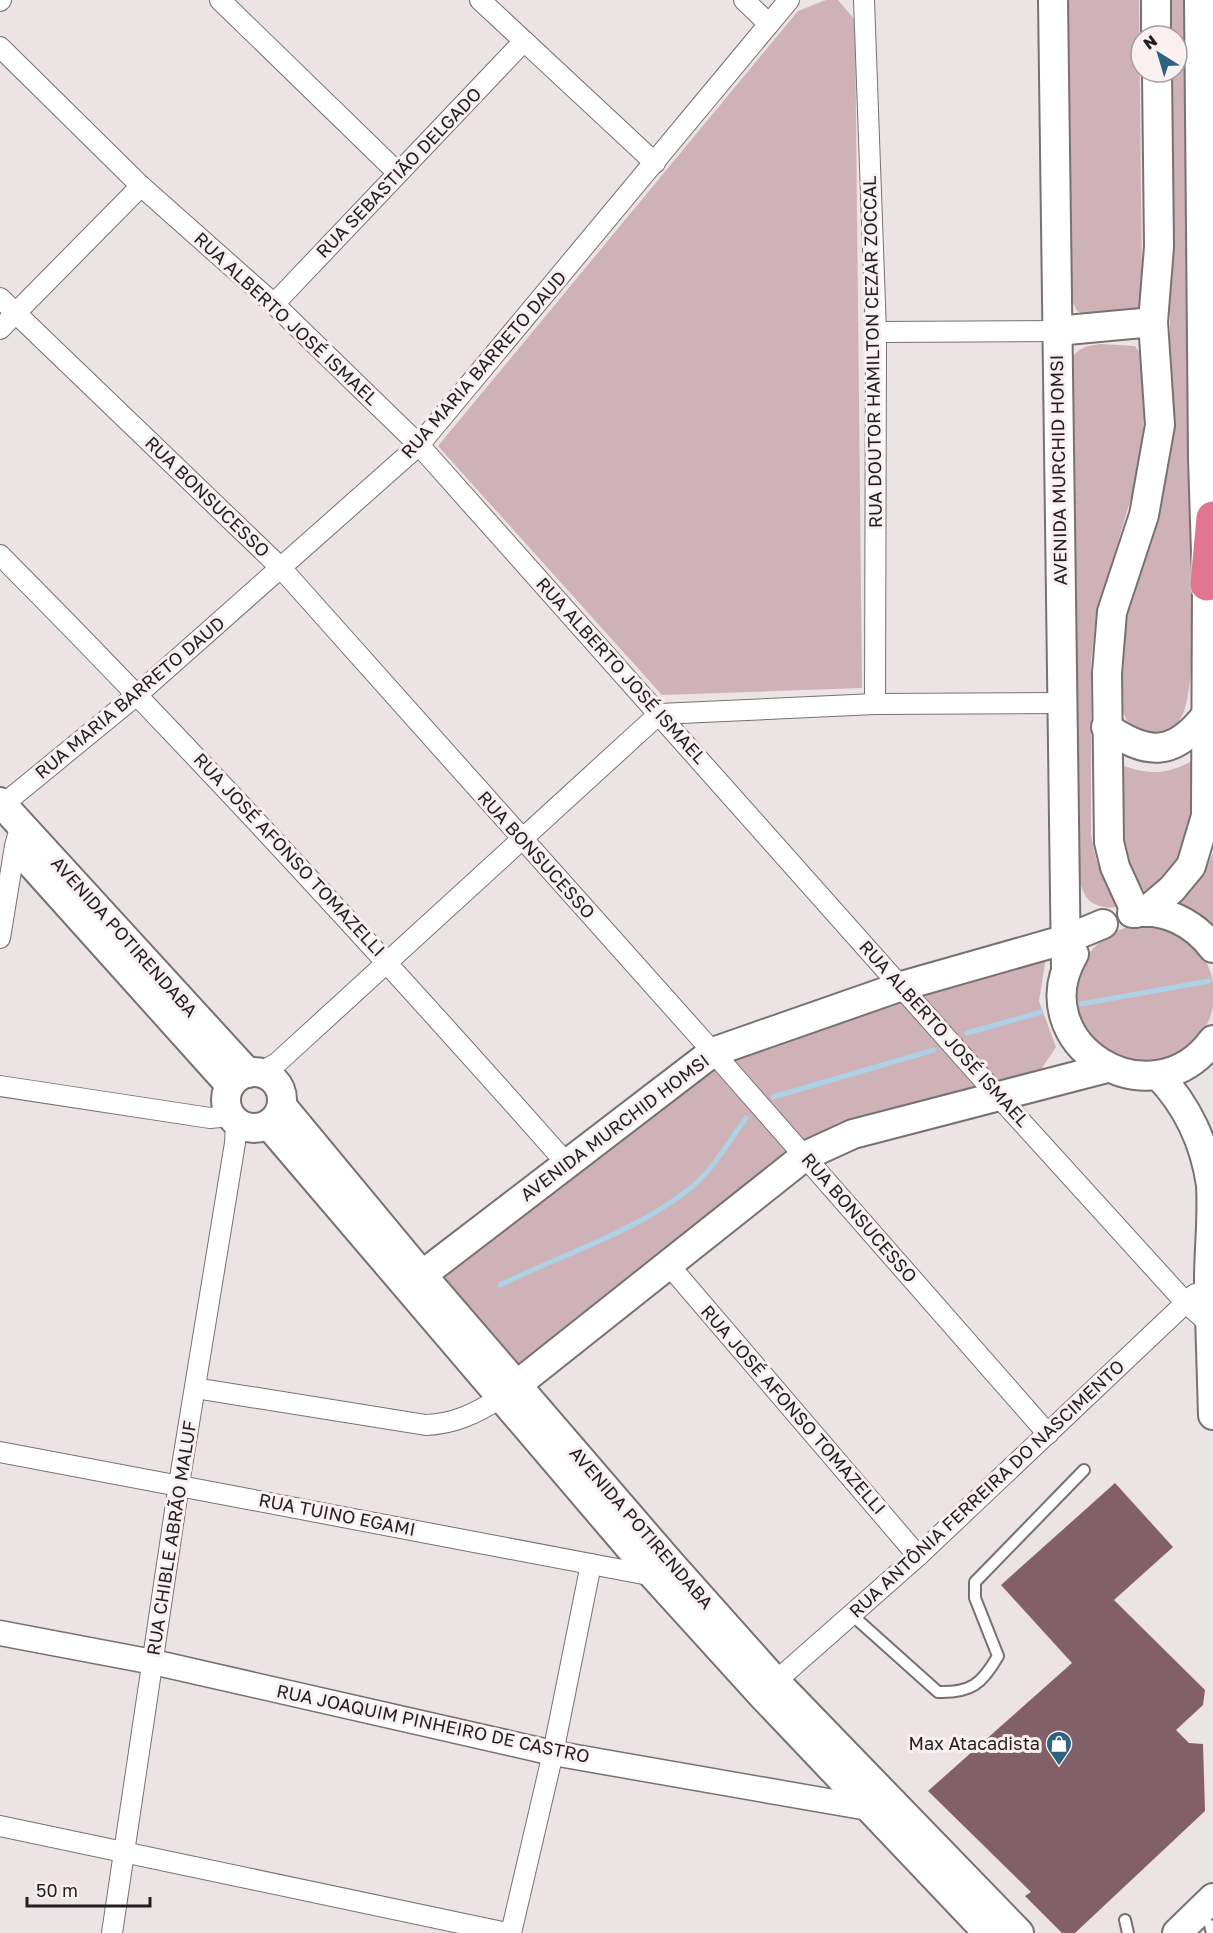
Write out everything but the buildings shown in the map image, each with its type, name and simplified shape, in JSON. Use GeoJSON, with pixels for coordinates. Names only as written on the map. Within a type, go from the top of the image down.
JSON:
{"type":"FeatureCollection","features":[{"type":"Feature","properties":{"kind":"highway"},"geometry":{"type":"LineString","coordinates":[[1207,584],[1213,518]]}},
{"type":"Feature","properties":{"kind":"main road","name":"AVENIDA MURCHID HOMSI"},"geometry":{"type":"LineString","coordinates":[[1053,0],[1056,331],[1067,939],[1062,994],[1069,1026],[1086,1053],[1107,1068]]}},
{"type":"Feature","properties":{"kind":"main road"},"geometry":{"type":"LineString","coordinates":[[1156,0],[1156,24]]}},
{"type":"Feature","properties":{"kind":"main road"},"geometry":{"type":"LineString","coordinates":[[1140,912],[1178,882],[1191,866],[1199,846],[1206,816],[1207,584],[1203,458],[1199,0]]}},
{"type":"Feature","properties":{"kind":"main road"},"geometry":{"type":"LineString","coordinates":[[1157,84],[1159,247],[1153,322],[1160,425],[1144,515],[1112,612],[1107,673],[1106,727],[1109,842],[1115,867],[1140,912],[1183,921],[1213,948]]}},
{"type":"Feature","properties":{"kind":"main road"},"geometry":{"type":"LineString","coordinates":[[1056,331],[1153,322]]}},
{"type":"Feature","properties":{"kind":"main road"},"geometry":{"type":"LineString","coordinates":[[1106,727],[1129,743],[1151,748],[1173,745],[1192,733],[1207,714]]}},
{"type":"Feature","properties":{"kind":"main road","name":"AVENIDA POTIRENDABA"},"geometry":{"type":"LineString","coordinates":[[6,819],[248,1103],[509,1391],[662,1569],[769,1688],[868,1808],[988,1933]]}},
{"type":"Feature","properties":{"kind":"main road","name":"AVENIDA MURCHID HOMSI"},"geometry":{"type":"LineString","coordinates":[[422,1275],[713,1052],[902,986],[1067,939],[1140,912]]}},
{"type":"Feature","properties":{"kind":"main road"},"geometry":{"type":"LineString","coordinates":[[1066,969],[1078,946],[1103,924]]}},
{"type":"Feature","properties":{"kind":"main road"},"geometry":{"type":"LineString","coordinates":[[509,1391],[805,1156],[853,1134],[1107,1068],[1132,1075],[1158,1075],[1183,1067],[1204,1051],[1213,1040]]}},
{"type":"Feature","properties":{"kind":"main road"},"geometry":{"type":"LineString","coordinates":[[1158,1075],[1176,1094],[1193,1124],[1211,1186],[1209,1279],[1213,1414]]}},
{"type":"Feature","properties":{"kind":"main road","name":"AVENIDA POTIRENDABA"},"geometry":{"type":"LineString","coordinates":[[248,1103],[422,1275],[509,1391]]}},
{"type":"Feature","properties":{"kind":"main road","name":"AVENIDA POTIRENDABA"},"geometry":{"type":"LineString","coordinates":[[769,1688],[903,1814],[1019,1933]]}},
{"type":"Feature","properties":{"kind":"main road"},"geometry":{"type":"LineString","coordinates":[[868,1808],[903,1814]]}},
{"type":"Feature","properties":{"kind":"main road"},"geometry":{"type":"LineString","coordinates":[[1177,1933],[1212,1919]]}},
{"type":"Feature","properties":{"kind":"street"},"geometry":{"type":"LineString","coordinates":[[220,0],[398,173]]}},
{"type":"Feature","properties":{"kind":"street"},"geometry":{"type":"LineString","coordinates":[[480,0],[655,163]]}},
{"type":"Feature","properties":{"kind":"street"},"geometry":{"type":"LineString","coordinates":[[744,0],[769,24]]}},
{"type":"Feature","properties":{"kind":"street","name":"RUA MARIA BARRETO DAUD"},"geometry":{"type":"LineString","coordinates":[[6,819],[138,694],[420,445],[789,0]]}},
{"type":"Feature","properties":{"kind":"street","name":"RUA DOUTOR HAMILTON CEZAR ZOCCAL"},"geometry":{"type":"LineString","coordinates":[[864,0],[876,332],[875,704]]}},
{"type":"Feature","properties":{"kind":"street","name":"RUA SEBASTIÃO DELGADO"},"geometry":{"type":"LineString","coordinates":[[274,304],[524,41]]}},
{"type":"Feature","properties":{"kind":"street","name":"RUA ALBERTO JOSÉ ISMAEL"},"geometry":{"type":"LineString","coordinates":[[0,47],[141,186],[274,304],[420,445],[998,1096],[1186,1303],[1210,1325]]}},
{"type":"Feature","properties":{"kind":"street"},"geometry":{"type":"LineString","coordinates":[[0,329],[141,186]]}},
{"type":"Feature","properties":{"kind":"street","name":"RUA BONSUCESSO"},"geometry":{"type":"LineString","coordinates":[[0,298],[281,568],[713,1052],[1048,1434]]}},
{"type":"Feature","properties":{"kind":"street"},"geometry":{"type":"LineString","coordinates":[[876,332],[1056,331]]}},
{"type":"Feature","properties":{"kind":"street","name":"RUA JOSÉ AFONSO TOMAZELLI"},"geometry":{"type":"LineString","coordinates":[[0,555],[138,694],[387,960],[567,1164]]}},
{"type":"Feature","properties":{"kind":"street"},"geometry":{"type":"LineString","coordinates":[[0,1086],[248,1103],[387,960],[659,714],[875,704],[1062,703]]}},
{"type":"Feature","properties":{"kind":"street"},"geometry":{"type":"LineString","coordinates":[[0,938],[6,819]]}},
{"type":"Feature","properties":{"kind":"street","name":"RUA CHIBLE ABRÃO MALUF"},"geometry":{"type":"LineString","coordinates":[[112,1933],[179,1484],[248,1103]]}},
{"type":"Feature","properties":{"kind":"street","name":"RUA JOSÉ AFONSO TOMAZELLI"},"geometry":{"type":"LineString","coordinates":[[668,1264],[918,1556]]}},
{"type":"Feature","properties":{"kind":"street","name":"RUA ANTÔNIA FERREIRA DO NASCIMENTO"},"geometry":{"type":"LineString","coordinates":[[769,1688],[918,1556],[1209,1279]]}},
{"type":"Feature","properties":{"kind":"street"},"geometry":{"type":"LineString","coordinates":[[195,1388],[426,1425],[452,1422],[480,1410],[509,1391]]}},
{"type":"Feature","properties":{"kind":"street","name":"RUA TUINO EGAMI"},"geometry":{"type":"LineString","coordinates":[[0,1452],[179,1484],[591,1564],[662,1569]]}},
{"type":"Feature","properties":{"kind":"street"},"geometry":{"type":"LineString","coordinates":[[0,1826],[509,1933],[553,1753],[591,1564]]}},
{"type":"Feature","properties":{"kind":"street","name":"RUA JOAQUIM PINHEIRO DE CASTRO"},"geometry":{"type":"LineString","coordinates":[[0,1633],[153,1662],[553,1753],[868,1808]]}},
{"type":"Feature","properties":{"kind":"lane"},"geometry":{"type":"LineString","coordinates":[[852,1615],[938,1692],[961,1693],[988,1674],[998,1656],[975,1598],[975,1582],[1084,1470]]}},
{"type":"Feature","properties":{"kind":"lane"},"geometry":{"type":"LineString","coordinates":[[1125,1920],[1128,1933]]}},
{"type":"Feature","properties":{"kind":"shaded area"},"geometry":{"type":"Polygon","coordinates":[[[826,0],[838,0],[855,20],[862,688],[662,695],[438,446],[798,11],[826,0]]]}},
{"type":"Feature","properties":{"kind":"shaded area"},"geometry":{"type":"Polygon","coordinates":[[[1067,0],[1139,0],[1139,24],[1129,24],[1129,84],[1140,84],[1141,304],[1134,312],[1086,315],[1077,311],[1070,296],[1067,0]]]}},
{"type":"Feature","properties":{"kind":"shaded area"},"geometry":{"type":"Polygon","coordinates":[[[1169,0],[1189,0],[1193,608],[1189,691],[1183,714],[1174,725],[1154,735],[1134,729],[1126,719],[1119,701],[1120,628],[1161,502],[1170,458],[1170,84],[1189,84],[1189,24],[1169,24],[1169,0]]]}},
{"type":"Feature","properties":{"kind":"shaded area"},"geometry":{"type":"Polygon","coordinates":[[[1101,344],[1135,346],[1142,356],[1144,417],[1140,467],[1096,617],[1091,661],[1091,834],[1101,872],[1120,906],[1110,907],[1099,906],[1090,901],[1077,880],[1071,359],[1084,348],[1101,344]]]}},
{"type":"Feature","properties":{"kind":"shaded area"},"geometry":{"type":"Polygon","coordinates":[[[1194,760],[1192,818],[1184,849],[1163,878],[1147,893],[1134,880],[1123,861],[1122,765],[1141,771],[1159,772],[1194,760]]]}},
{"type":"Feature","properties":{"kind":"shaded area"},"geometry":{"type":"Polygon","coordinates":[[[1213,853],[1213,928],[1170,907],[1195,883],[1213,853]]]}},
{"type":"Feature","properties":{"kind":"shaded area"},"geometry":{"type":"Polygon","coordinates":[[[1145,925],[1171,931],[1183,937],[1193,946],[1202,956],[1208,968],[1214,994],[1208,1020],[1202,1032],[1193,1042],[1183,1051],[1171,1057],[1145,1063],[1119,1057],[1107,1051],[1097,1042],[1088,1032],[1082,1020],[1076,994],[1082,968],[1088,956],[1097,946],[1107,937],[1119,931],[1145,925]]]}},
{"type":"Feature","properties":{"kind":"shaded area"},"geometry":{"type":"Polygon","coordinates":[[[1046,957],[1039,1001],[1056,1047],[1030,1086],[1005,1093],[913,989],[1046,957]]]}},
{"type":"Feature","properties":{"kind":"shaded area"},"geometry":{"type":"Polygon","coordinates":[[[899,993],[990,1095],[806,1148],[723,1054],[899,993]]]}},
{"type":"Feature","properties":{"kind":"shaded area"},"geometry":{"type":"Polygon","coordinates":[[[711,1061],[795,1155],[519,1374],[430,1275],[711,1061]]]}},
{"type":"Feature","properties":{"kind":"waterway"},"geometry":{"type":"LineString","coordinates":[[1081,1004],[1209,981]]}},
{"type":"Feature","properties":{"kind":"waterway"},"geometry":{"type":"LineString","coordinates":[[967,1033],[1041,1012]]}},
{"type":"Feature","properties":{"kind":"waterway"},"geometry":{"type":"LineString","coordinates":[[773,1097],[934,1050]]}},
{"type":"Feature","properties":{"kind":"waterway"},"geometry":{"type":"LineString","coordinates":[[500,1285],[621,1231],[667,1205],[697,1183],[720,1156],[746,1118]]}},
{"type":"Feature","properties":{"kind":"place","name":"Max Atacadista"},"geometry":{"type":"Point","coordinates":[1059,1767]}}]}
